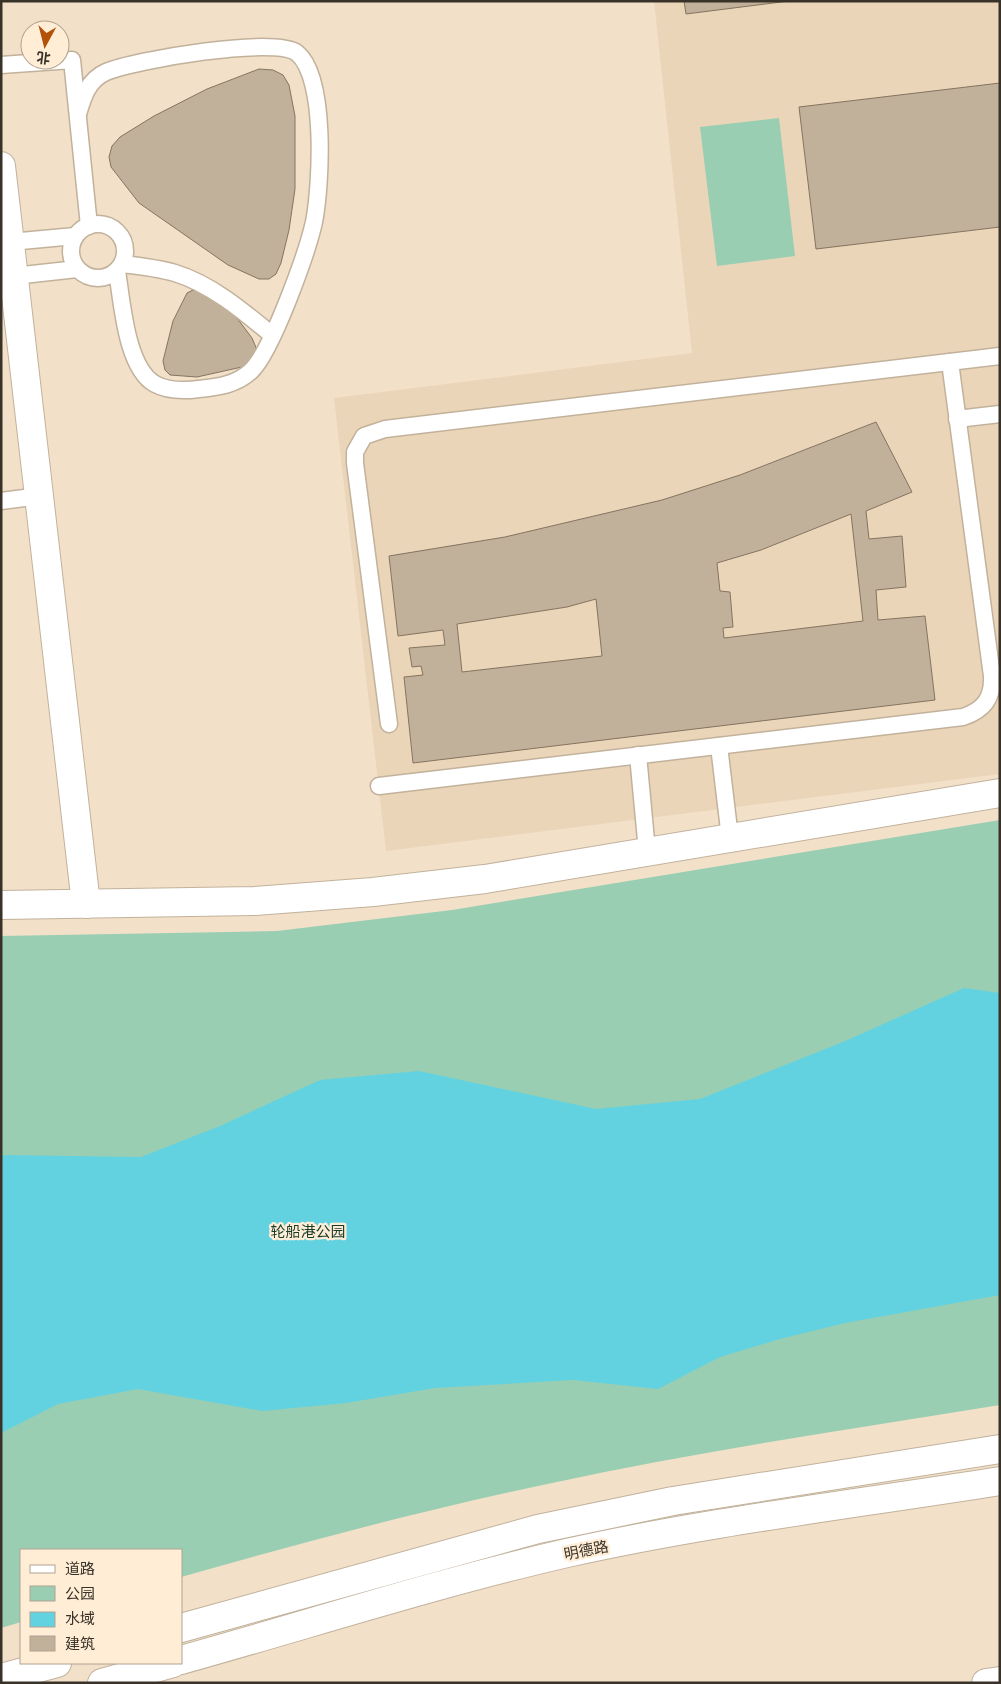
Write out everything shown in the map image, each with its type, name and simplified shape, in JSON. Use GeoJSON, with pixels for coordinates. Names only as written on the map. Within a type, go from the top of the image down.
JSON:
{"type":"FeatureCollection","features":[{"type":"Feature","properties":{"kind":"main road"},"geometry":{"type":"LineString","coordinates":[[1,166],[86,904]]}},
{"type":"Feature","properties":{"kind":"main road"},"geometry":{"type":"LineString","coordinates":[[1,905],[255,901],[373,892],[485,879],[1000,793]]}},
{"type":"Feature","properties":{"kind":"main road"},"geometry":{"type":"LineString","coordinates":[[182,1628],[471,1546],[582,1519],[673,1501],[1000,1450]]}},
{"type":"Feature","properties":{"kind":"main road","name":"明德路"},"geometry":{"type":"LineString","coordinates":[[182,1660],[495,1571],[569,1553],[717,1525],[1000,1481]]}},
{"type":"Feature","properties":{"kind":"main road"},"geometry":{"type":"LineString","coordinates":[[1,1678],[53,1664]]}},
{"type":"Feature","properties":{"kind":"main road"},"geometry":{"type":"LineString","coordinates":[[102,1683],[169,1664]]}},
{"type":"Feature","properties":{"kind":"main road"},"geometry":{"type":"LineString","coordinates":[[986,1683],[1000,1681]]}},
{"type":"Feature","properties":{"kind":"lane"},"geometry":{"type":"LineString","coordinates":[[10,242],[75,236],[89,226],[107,225],[115,230],[125,246],[120,267],[129,343],[134,357],[154,383],[170,389],[188,390],[234,383],[257,365],[272,335],[304,257],[314,221],[319,174],[319,129],[314,87],[308,64],[296,52],[282,47],[268,46],[159,59],[106,72],[94,80],[85,92],[78,114]]}},
{"type":"Feature","properties":{"kind":"lane"},"geometry":{"type":"LineString","coordinates":[[1,65],[72,60],[89,226]]}},
{"type":"Feature","properties":{"kind":"lane"},"geometry":{"type":"LineString","coordinates":[[75,236],[70,253],[72,262],[84,275],[100,279],[120,267],[167,270],[190,279],[240,309],[272,335]]}},
{"type":"Feature","properties":{"kind":"lane"},"geometry":{"type":"LineString","coordinates":[[14,276],[77,269]]}},
{"type":"Feature","properties":{"kind":"lane"},"geometry":{"type":"LineString","coordinates":[[389,724],[355,463],[355,452],[364,436],[385,429],[1000,356]]}},
{"type":"Feature","properties":{"kind":"lane"},"geometry":{"type":"LineString","coordinates":[[379,786],[963,717],[981,709],[989,698],[992,676],[950,362]]}},
{"type":"Feature","properties":{"kind":"lane"},"geometry":{"type":"LineString","coordinates":[[957,419],[1000,414]]}},
{"type":"Feature","properties":{"kind":"lane"},"geometry":{"type":"LineString","coordinates":[[1,501],[40,496]]}},
{"type":"Feature","properties":{"kind":"lane"},"geometry":{"type":"LineString","coordinates":[[719,746],[730,838]]}},
{"type":"Feature","properties":{"kind":"lane"},"geometry":{"type":"LineString","coordinates":[[638,755],[647,851]]}},
{"type":"Feature","properties":{"kind":"shaded area"},"geometry":{"type":"Polygon","coordinates":[[[654,1],[1000,1],[1000,774],[386,851],[334,398],[692,353],[654,1]]]}},
{"type":"Feature","properties":{"kind":"green space"},"geometry":{"type":"Polygon","coordinates":[[[779,118],[795,256],[717,266],[700,127],[779,118]]]}},
{"type":"Feature","properties":{"kind":"green space","name":"轮船港公园"},"geometry":{"type":"Polygon","coordinates":[[[1000,820],[1000,1405],[608,1471],[366,1527],[182,1577],[182,1549],[20,1549],[20,1622],[1,1628],[1,936],[277,931],[452,910],[1000,820]]]}},
{"type":"Feature","properties":{"kind":"water"},"geometry":{"type":"Polygon","coordinates":[[[964,988],[1000,993],[1000,1295],[845,1323],[780,1339],[720,1357],[658,1389],[573,1380],[435,1388],[346,1403],[262,1411],[138,1389],[58,1404],[1,1433],[1,1155],[141,1157],[220,1126],[320,1080],[419,1071],[596,1109],[700,1099],[843,1042],[964,988]]]}},
{"type":"Feature","properties":{"kind":"building"},"geometry":{"type":"Polygon","coordinates":[[[684,1],[789,1],[686,14],[684,1]]]}},
{"type":"Feature","properties":{"kind":"building"},"geometry":{"type":"Polygon","coordinates":[[[259,69],[273,70],[283,75],[289,85],[295,116],[295,189],[289,230],[281,263],[276,274],[269,279],[259,279],[228,265],[139,203],[111,167],[109,157],[112,146],[120,137],[154,116],[207,89],[259,69]]]}},
{"type":"Feature","properties":{"kind":"building"},"geometry":{"type":"Polygon","coordinates":[[[1000,83],[1000,227],[816,249],[799,107],[1000,83]]]}},
{"type":"Feature","properties":{"kind":"building"},"geometry":{"type":"Polygon","coordinates":[[[193,290],[201,291],[234,314],[252,338],[257,350],[250,362],[242,367],[197,377],[170,375],[165,370],[163,361],[173,321],[187,293],[193,290]]]}},
{"type":"Feature","properties":{"kind":"building"},"geometry":{"type":"Polygon","coordinates":[[[876,422],[912,492],[866,511],[869,539],[902,536],[906,587],[876,590],[878,620],[925,616],[935,700],[413,763],[404,677],[423,675],[421,666],[412,667],[409,648],[445,645],[443,630],[398,636],[389,556],[505,537],[662,500],[740,475],[876,422]],[[851,514],[761,550],[717,563],[720,591],[730,592],[733,627],[723,628],[724,638],[863,621],[851,514]],[[596,599],[567,607],[457,624],[462,672],[602,656],[596,599]]]}}]}
